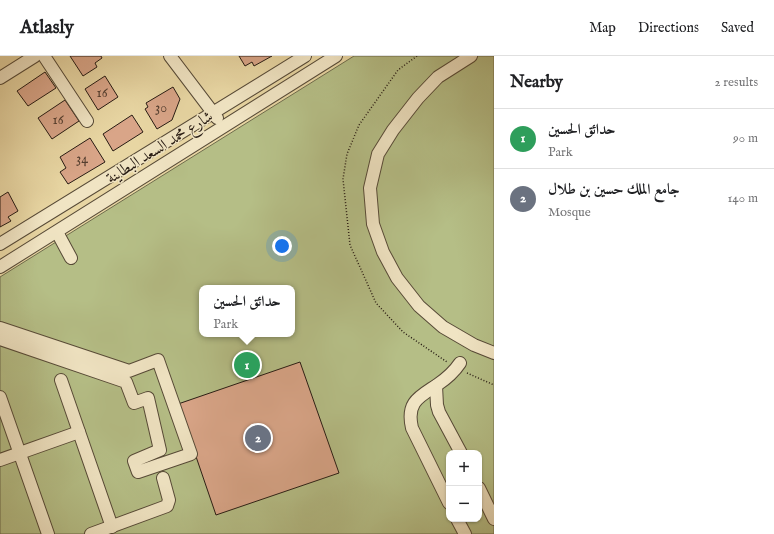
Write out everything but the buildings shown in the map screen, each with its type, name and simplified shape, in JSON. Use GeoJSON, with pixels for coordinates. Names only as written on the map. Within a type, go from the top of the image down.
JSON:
{"type":"FeatureCollection","features":[{"type":"Feature","properties":{"kind":"street"},"geometry":{"type":"LineString","coordinates":[[0,78],[35,56]]}},
{"type":"Feature","properties":{"kind":"street"},"geometry":{"type":"LineString","coordinates":[[44,56],[87,121]]}},
{"type":"Feature","properties":{"kind":"street"},"geometry":{"type":"LineString","coordinates":[[170,56],[224,127]]}},
{"type":"Feature","properties":{"kind":"street","name":"شارع محمد السعد البطاينة"},"geometry":{"type":"LineString","coordinates":[[0,244],[305,56]]}},
{"type":"Feature","properties":{"kind":"street","name":"شارع محمد السعد البطاينة"},"geometry":{"type":"LineString","coordinates":[[0,267],[336,56]]}},
{"type":"Feature","properties":{"kind":"street"},"geometry":{"type":"LineString","coordinates":[[471,56],[438,77],[418,98],[393,130],[378,154],[370,188],[373,224],[383,252],[397,278],[419,306],[443,327],[474,345],[494,353]]}},
{"type":"Feature","properties":{"kind":"street"},"geometry":{"type":"LineString","coordinates":[[57,232],[71,258]]}},
{"type":"Feature","properties":{"kind":"street"},"geometry":{"type":"LineString","coordinates":[[0,328],[129,371],[158,360],[191,454],[138,472],[134,461],[160,450],[148,398],[134,402],[126,382],[0,339]]}},
{"type":"Feature","properties":{"kind":"street"},"geometry":{"type":"LineString","coordinates":[[446,497],[410,421],[412,407],[415,401],[436,386],[458,366]]}},
{"type":"Feature","properties":{"kind":"street"},"geometry":{"type":"LineString","coordinates":[[61,380],[112,527]]}},
{"type":"Feature","properties":{"kind":"street"},"geometry":{"type":"LineString","coordinates":[[436,386],[436,401],[439,412],[459,450]]}},
{"type":"Feature","properties":{"kind":"street"},"geometry":{"type":"LineString","coordinates":[[0,397],[48,534]]}},
{"type":"Feature","properties":{"kind":"street"},"geometry":{"type":"LineString","coordinates":[[0,460],[79,432]]}},
{"type":"Feature","properties":{"kind":"street"},"geometry":{"type":"LineString","coordinates":[[91,534],[167,506],[169,500],[163,478]]}},
{"type":"Feature","properties":{"kind":"street"},"geometry":{"type":"LineString","coordinates":[[482,494],[494,519]]}},
{"type":"Feature","properties":{"kind":"street"},"geometry":{"type":"LineString","coordinates":[[459,522],[465,534]]}},
{"type":"Feature","properties":{"kind":"path"},"geometry":{"type":"LineString","coordinates":[[445,361],[458,366],[494,385]]}},
{"type":"Feature","properties":{"kind":"green space"},"geometry":{"type":"Polygon","coordinates":[[[354,56],[494,56],[494,534],[0,534],[0,277],[354,56]]]}},
{"type":"Feature","properties":{"kind":"place","name":"حدائق الحسين"},"geometry":{"type":"Point","coordinates":[247,365]}},
{"type":"Feature","properties":{"kind":"place","name":"جامع الملك حسين بن طلال"},"geometry":{"type":"Point","coordinates":[258,438]}}]}
